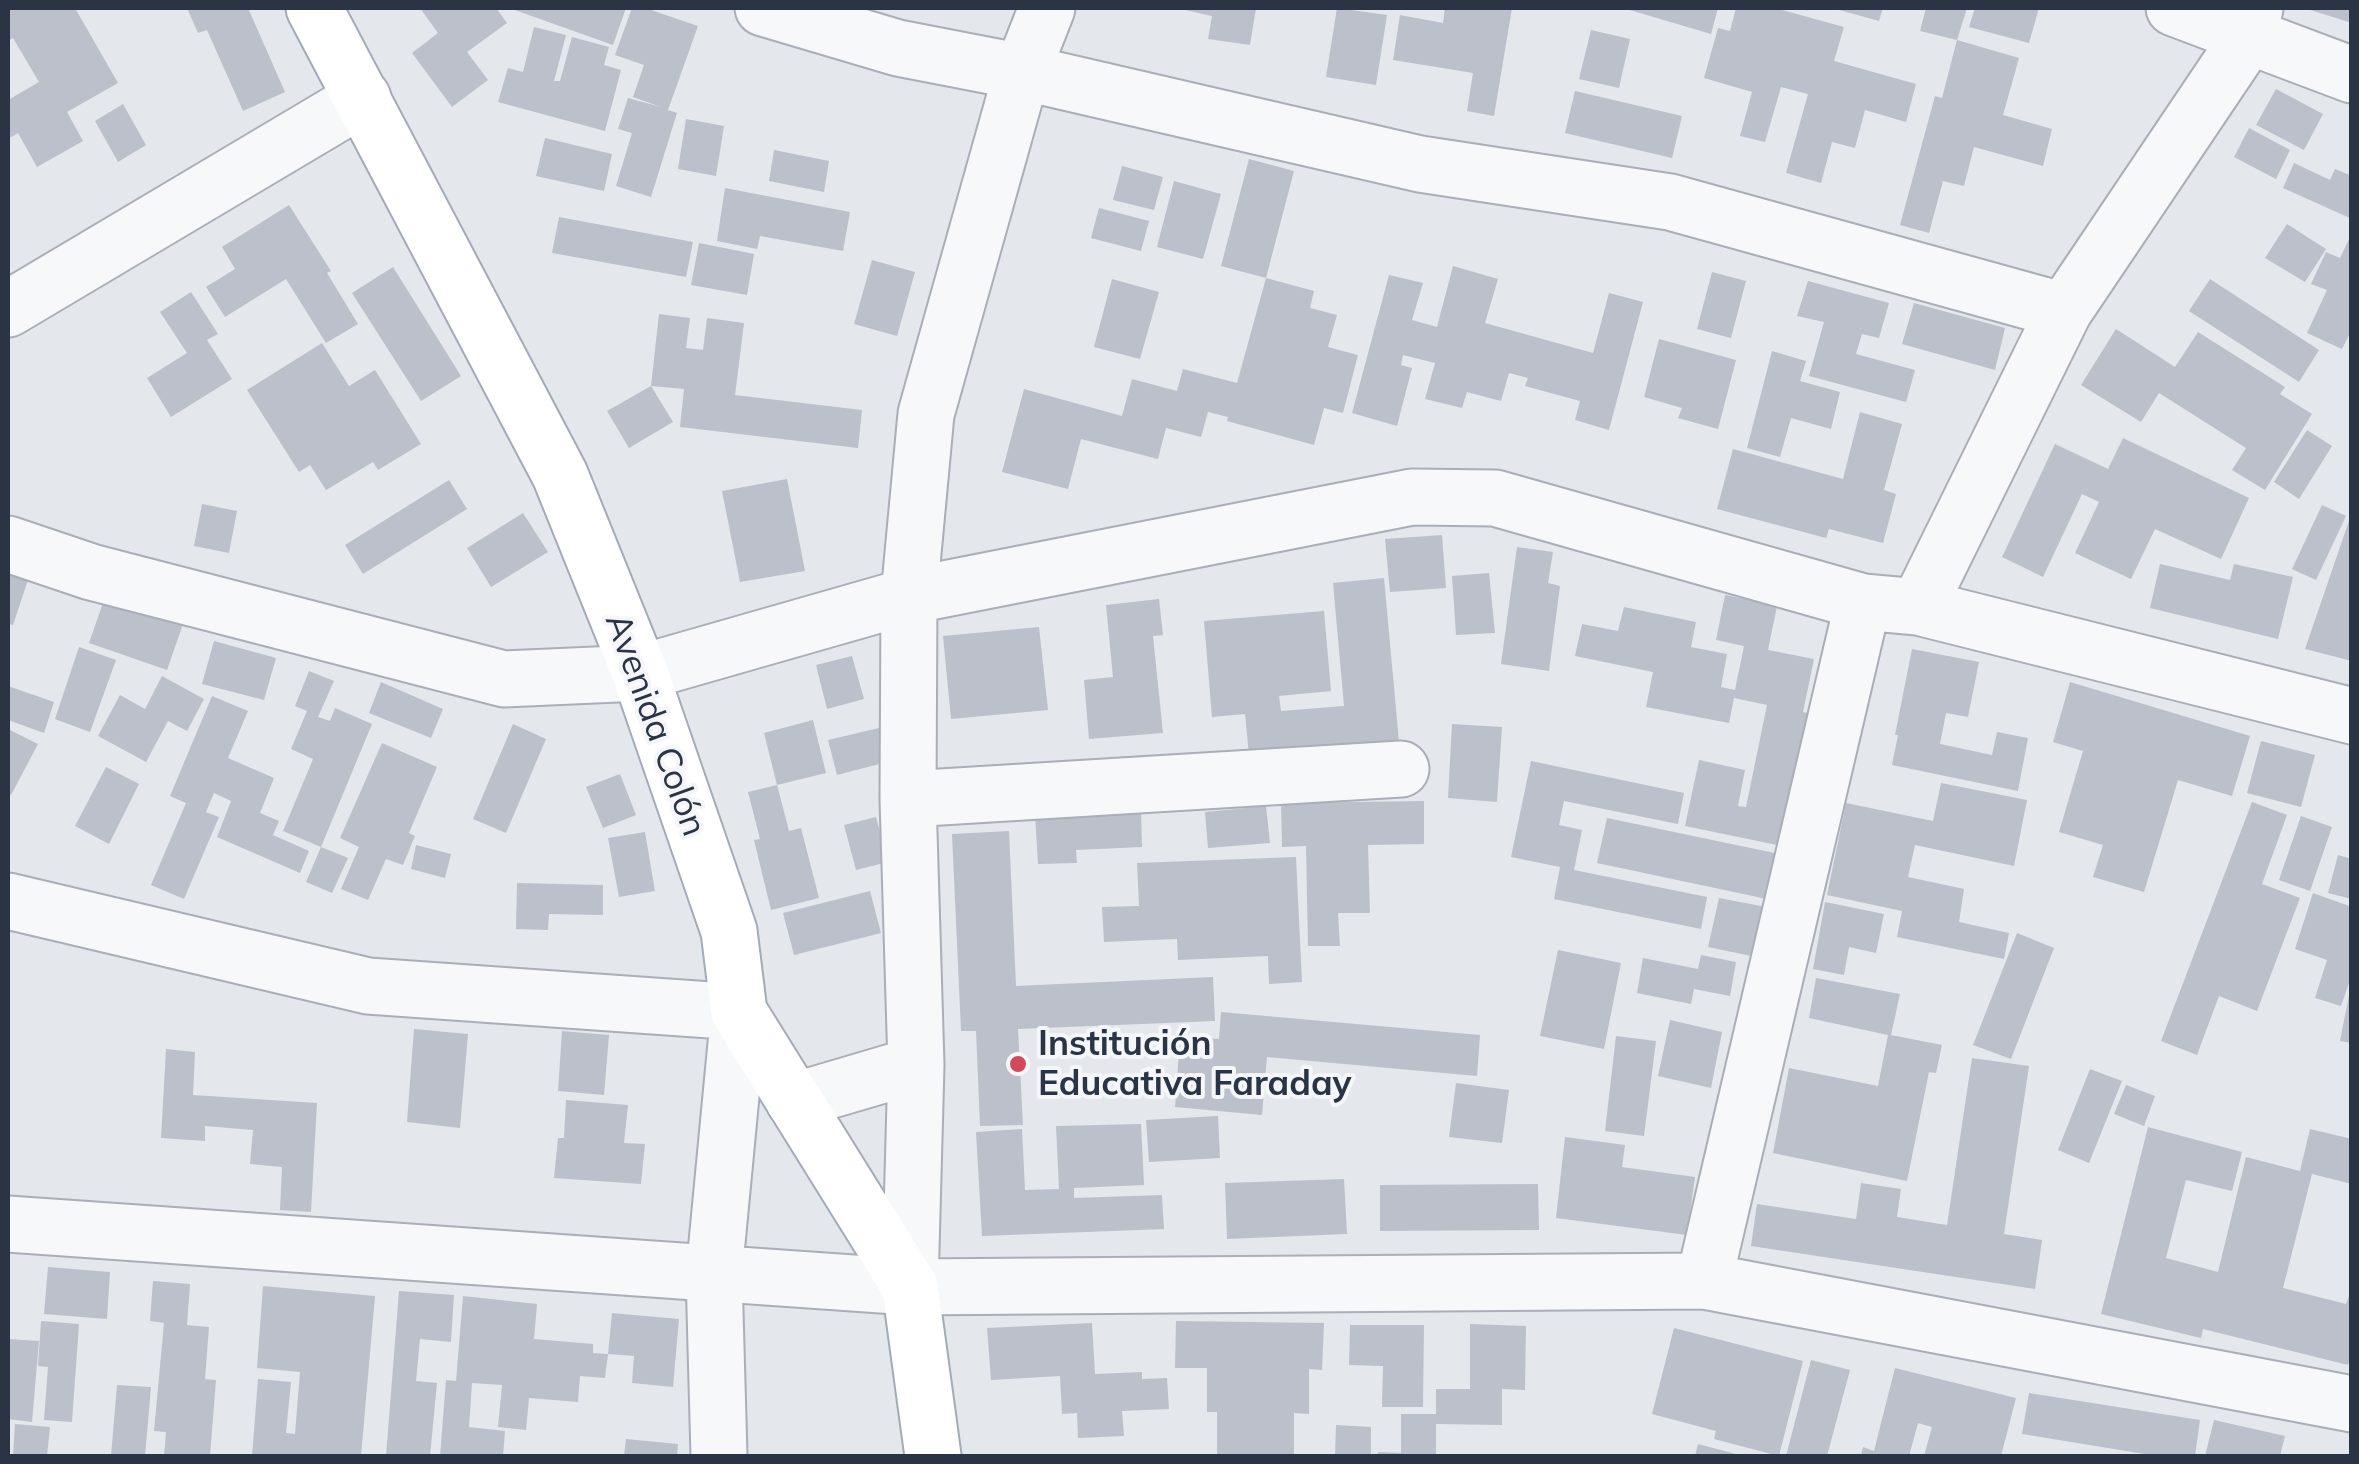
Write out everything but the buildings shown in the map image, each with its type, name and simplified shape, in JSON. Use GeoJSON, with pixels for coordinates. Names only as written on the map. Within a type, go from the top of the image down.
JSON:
{"type":"FeatureCollection","features":[{"type":"Feature","properties":{"kind":"main road","name":"Avenida Colón"},"geometry":{"type":"LineString","coordinates":[[314,8],[560,475],[640,673],[728,931],[739,1012],[910,1287],[933,1456]]}},
{"type":"Feature","properties":{"kind":"street"},"geometry":{"type":"LineString","coordinates":[[763,8],[898,48],[1022,72],[1420,164],[1670,202],[2064,311]]}},
{"type":"Feature","properties":{"kind":"street"},"geometry":{"type":"LineString","coordinates":[[910,1287],[916,1065],[908,798],[909,596],[926,414],[1022,72],[1046,8]]}},
{"type":"Feature","properties":{"kind":"street"},"geometry":{"type":"LineString","coordinates":[[2174,8],[2252,22],[2352,75]]}},
{"type":"Feature","properties":{"kind":"street"},"geometry":{"type":"LineString","coordinates":[[1918,608],[2064,311],[2252,22]]}},
{"type":"Feature","properties":{"kind":"street"},"geometry":{"type":"LineString","coordinates":[[8,310],[363,98]]}},
{"type":"Feature","properties":{"kind":"street"},"geometry":{"type":"LineString","coordinates":[[8,544],[91,572],[504,680],[640,673],[909,596],[1412,497],[1495,498],[1864,602],[1918,608],[2352,716]]}},
{"type":"Feature","properties":{"kind":"street"},"geometry":{"type":"LineString","coordinates":[[1704,1280],[1864,602]]}},
{"type":"Feature","properties":{"kind":"street"},"geometry":{"type":"LineString","coordinates":[[908,798],[1401,769]]}},
{"type":"Feature","properties":{"kind":"street"},"geometry":{"type":"LineString","coordinates":[[8,901],[368,986],[739,1012],[714,1274],[719,1456]]}},
{"type":"Feature","properties":{"kind":"street"},"geometry":{"type":"LineString","coordinates":[[794,1101],[916,1065]]}},
{"type":"Feature","properties":{"kind":"street"},"geometry":{"type":"LineString","coordinates":[[8,1224],[910,1287],[1704,1280],[2352,1404]]}},
{"type":"Feature","properties":{"kind":"place","name":"Institución Educativa Faraday"},"geometry":{"type":"Point","coordinates":[1018,1064]}}]}
